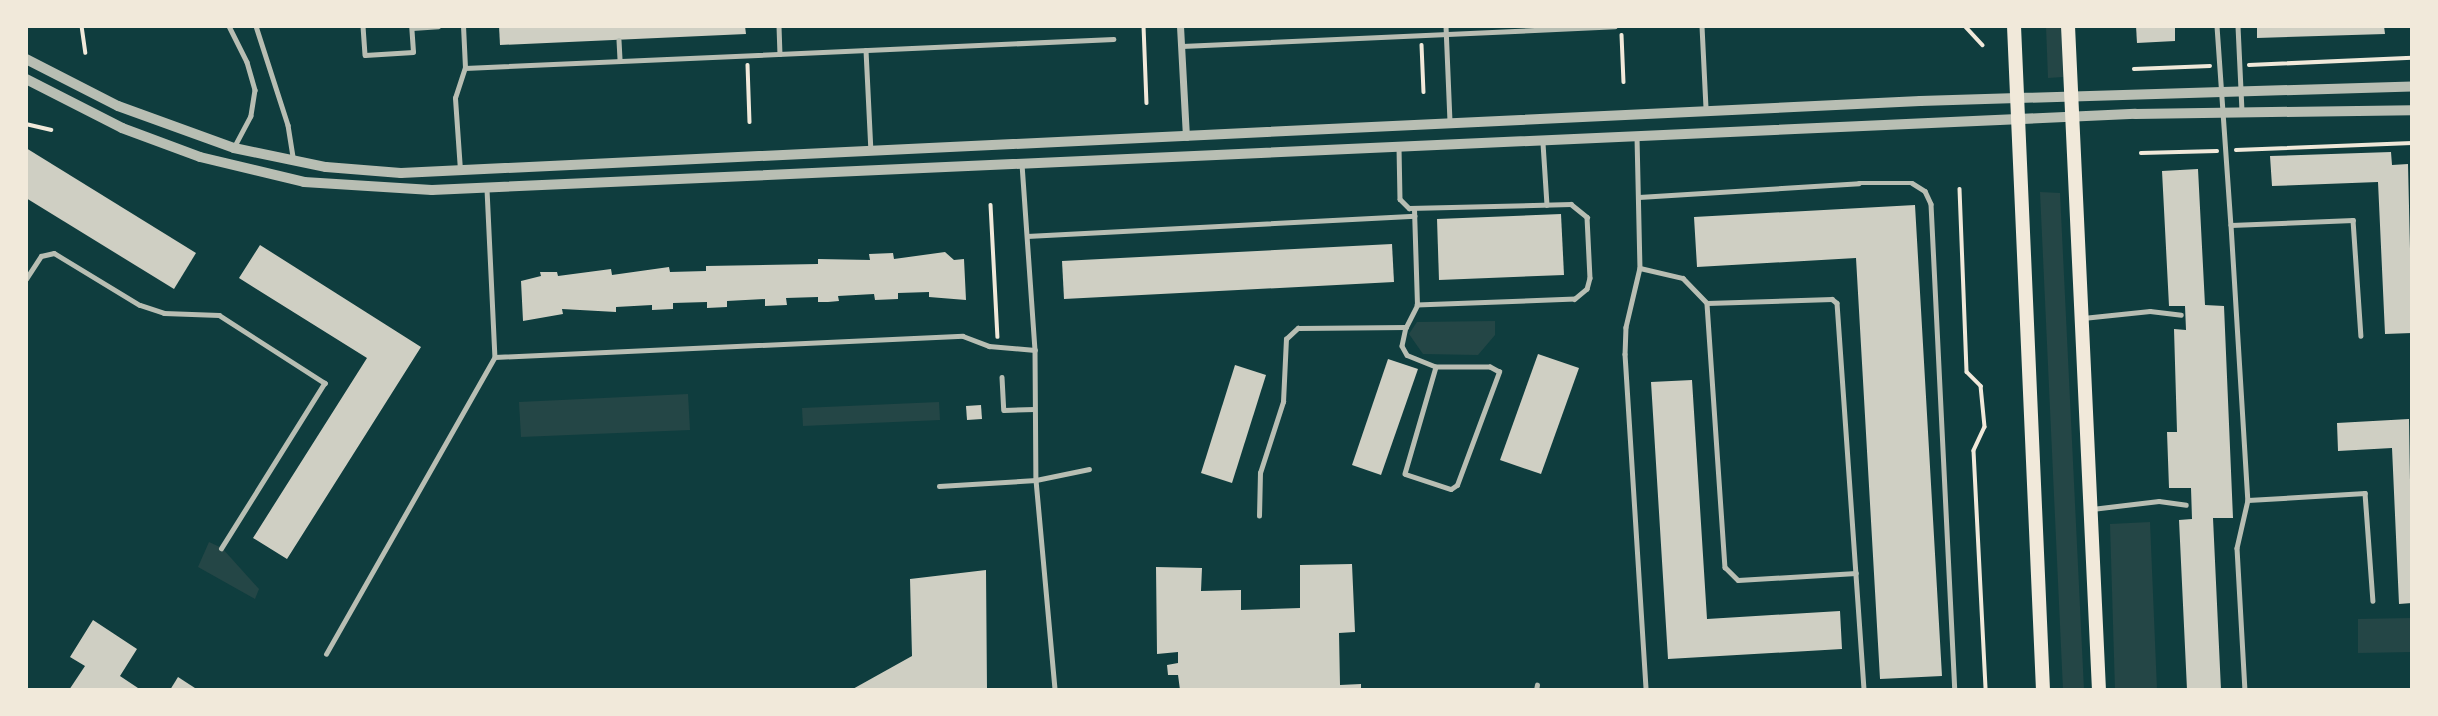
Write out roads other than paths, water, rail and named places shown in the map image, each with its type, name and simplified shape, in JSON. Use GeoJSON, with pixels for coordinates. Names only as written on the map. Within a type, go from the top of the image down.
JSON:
{"type":"FeatureCollection","features":[{"type":"Feature","properties":{"kind":"main road"},"geometry":{"type":"LineString","coordinates":[[2014,26],[2043,690]]}},
{"type":"Feature","properties":{"kind":"main road"},"geometry":{"type":"LineString","coordinates":[[2068,26],[2075,119],[2099,690]]}},
{"type":"Feature","properties":{"kind":"street"},"geometry":{"type":"LineString","coordinates":[[1180,26],[1186,138]]}},
{"type":"Feature","properties":{"kind":"street"},"geometry":{"type":"LineString","coordinates":[[26,59],[118,106],[234,148],[294,162],[374,172],[460,172],[2016,97],[2412,86]]}},
{"type":"Feature","properties":{"kind":"street"},"geometry":{"type":"LineString","coordinates":[[26,79],[148,138],[270,176],[383,189],[487,188],[1543,139],[2075,119],[2412,110]]}},
{"type":"Feature","properties":{"kind":"lane"},"geometry":{"type":"LineString","coordinates":[[229,26],[247,62],[255,90],[251,116],[234,148]]}},
{"type":"Feature","properties":{"kind":"lane"},"geometry":{"type":"LineString","coordinates":[[256,26],[288,125],[294,162]]}},
{"type":"Feature","properties":{"kind":"lane"},"geometry":{"type":"LineString","coordinates":[[363,26],[365,55],[413,52],[412,27],[438,26]]}},
{"type":"Feature","properties":{"kind":"lane"},"geometry":{"type":"LineString","coordinates":[[460,172],[455,98],[465,68],[463,26]]}},
{"type":"Feature","properties":{"kind":"lane"},"geometry":{"type":"LineString","coordinates":[[779,26],[780,54]]}},
{"type":"Feature","properties":{"kind":"lane"},"geometry":{"type":"LineString","coordinates":[[1446,26],[1450,126]]}},
{"type":"Feature","properties":{"kind":"lane"},"geometry":{"type":"LineString","coordinates":[[1181,46],[1446,34],[1486,29],[1615,26]]}},
{"type":"Feature","properties":{"kind":"lane"},"geometry":{"type":"LineString","coordinates":[[1702,26],[1706,113]]}},
{"type":"Feature","properties":{"kind":"lane"},"geometry":{"type":"LineString","coordinates":[[2217,26],[2249,500],[2237,548],[2245,690]]}},
{"type":"Feature","properties":{"kind":"lane"},"geometry":{"type":"LineString","coordinates":[[2238,26],[2242,114]]}},
{"type":"Feature","properties":{"kind":"lane"},"geometry":{"type":"LineString","coordinates":[[465,68],[1113,39]]}},
{"type":"Feature","properties":{"kind":"lane"},"geometry":{"type":"LineString","coordinates":[[619,40],[620,61]]}},
{"type":"Feature","properties":{"kind":"lane"},"geometry":{"type":"LineString","coordinates":[[866,50],[871,152]]}},
{"type":"Feature","properties":{"kind":"lane"},"geometry":{"type":"LineString","coordinates":[[1637,136],[1640,268],[1626,327],[1625,354],[1646,690]]}},
{"type":"Feature","properties":{"kind":"lane"},"geometry":{"type":"LineString","coordinates":[[1543,139],[1547,205]]}},
{"type":"Feature","properties":{"kind":"lane"},"geometry":{"type":"LineString","coordinates":[[1399,146],[1401,198],[1414,213],[1418,305],[1406,327],[1402,346],[1406,355],[1436,367],[1490,367],[1499,372],[1457,485],[1451,489],[1405,474],[1436,367]]}},
{"type":"Feature","properties":{"kind":"lane"},"geometry":{"type":"LineString","coordinates":[[1022,164],[1035,350],[1036,480],[1055,690]]}},
{"type":"Feature","properties":{"kind":"lane"},"geometry":{"type":"LineString","coordinates":[[1639,197],[1859,183],[1912,183],[1925,191],[1931,204],[1955,690]]}},
{"type":"Feature","properties":{"kind":"lane"},"geometry":{"type":"LineString","coordinates":[[326,654],[495,358],[487,188]]}},
{"type":"Feature","properties":{"kind":"lane"},"geometry":{"type":"LineString","coordinates":[[1027,236],[1547,205],[1579,206],[1587,217],[1590,278],[1582,295],[1574,299],[1418,305]]}},
{"type":"Feature","properties":{"kind":"lane"},"geometry":{"type":"LineString","coordinates":[[2231,225],[2353,220],[2361,336]]}},
{"type":"Feature","properties":{"kind":"lane"},"geometry":{"type":"LineString","coordinates":[[26,279],[41,256],[54,253],[140,305],[164,313],[219,315],[325,383],[222,548]]}},
{"type":"Feature","properties":{"kind":"lane"},"geometry":{"type":"LineString","coordinates":[[1640,268],[1683,278],[1707,303],[1725,567],[1738,580],[1857,573]]}},
{"type":"Feature","properties":{"kind":"lane"},"geometry":{"type":"LineString","coordinates":[[1707,303],[1832,299],[1837,303],[1864,690]]}},
{"type":"Feature","properties":{"kind":"lane"},"geometry":{"type":"LineString","coordinates":[[2082,318],[2150,311],[2181,315]]}},
{"type":"Feature","properties":{"kind":"lane"},"geometry":{"type":"LineString","coordinates":[[1259,516],[1260,473],[1283,402],[1284,345],[1289,334],[1298,328],[1406,327]]}},
{"type":"Feature","properties":{"kind":"lane"},"geometry":{"type":"LineString","coordinates":[[495,358],[963,336],[998,346],[1035,350]]}},
{"type":"Feature","properties":{"kind":"lane"},"geometry":{"type":"LineString","coordinates":[[1002,377],[1004,410],[1034,409]]}},
{"type":"Feature","properties":{"kind":"lane"},"geometry":{"type":"LineString","coordinates":[[939,486],[1036,480],[1089,469]]}},
{"type":"Feature","properties":{"kind":"lane"},"geometry":{"type":"LineString","coordinates":[[2249,500],[2365,494],[2373,601]]}},
{"type":"Feature","properties":{"kind":"lane"},"geometry":{"type":"LineString","coordinates":[[2091,509],[2159,501],[2186,505]]}}]}
